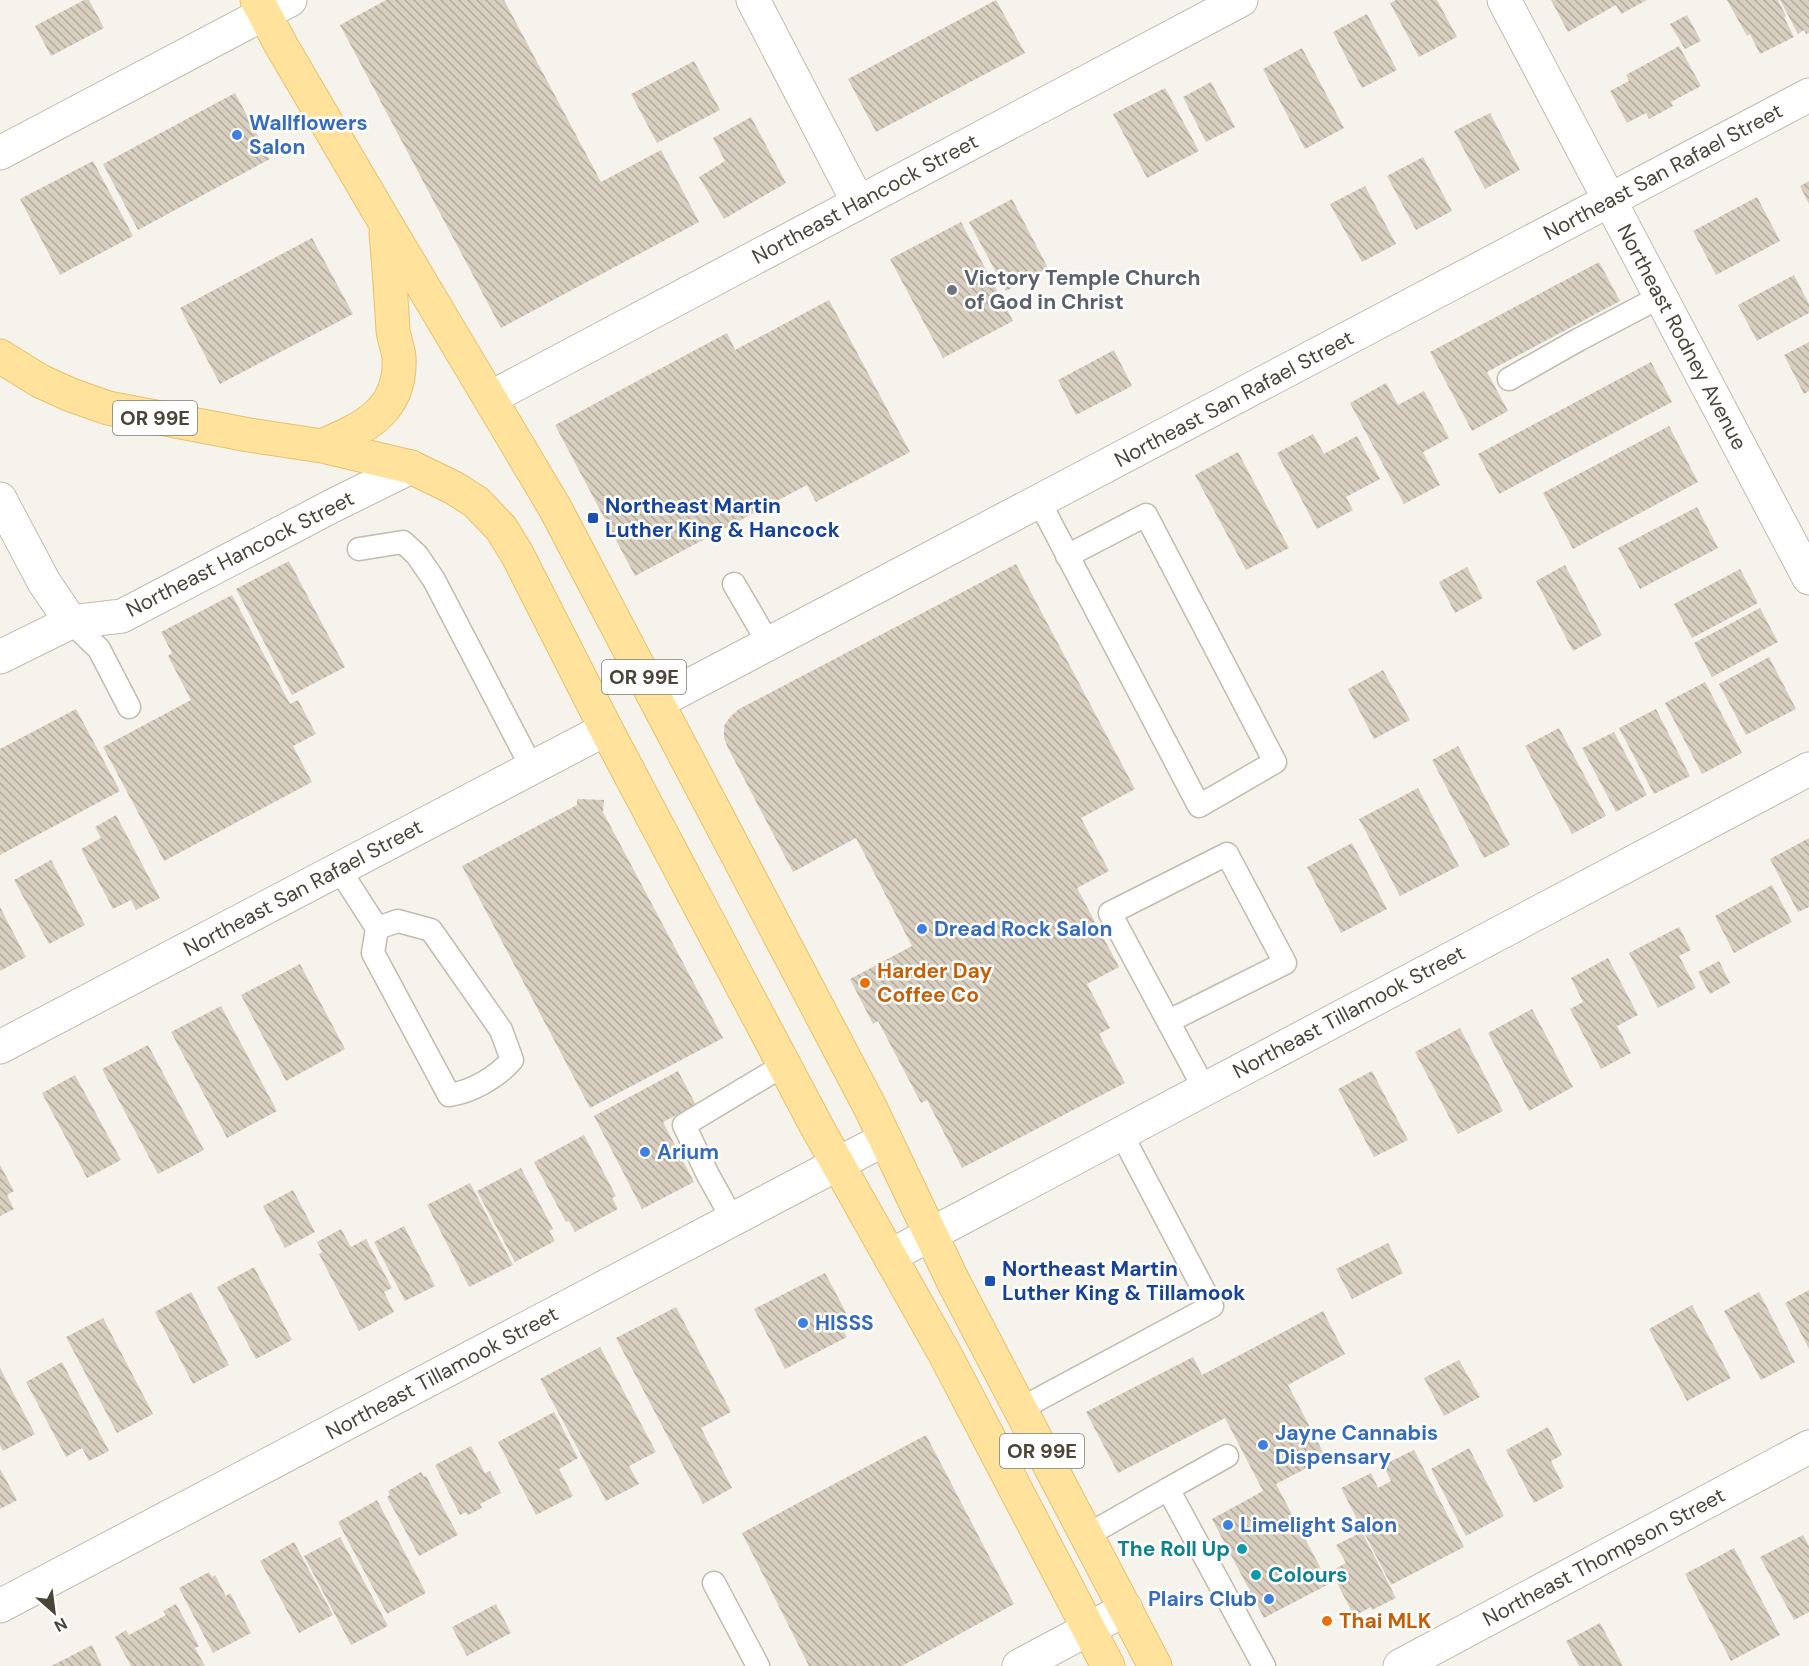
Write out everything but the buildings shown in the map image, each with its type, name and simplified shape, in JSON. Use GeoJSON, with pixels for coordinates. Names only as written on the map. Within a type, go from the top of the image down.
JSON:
{"type":"FeatureCollection","features":[{"type":"Feature","properties":{"kind":"main road","name":"OR 99E"},"geometry":{"type":"LineString","coordinates":[[271,4],[281,45],[555,508],[870,1107],[951,1276],[1155,1666]]}},
{"type":"Feature","properties":{"kind":"main road"},"geometry":{"type":"LineString","coordinates":[[322,446],[364,426],[376,417],[388,405],[394,391],[399,357],[394,333],[386,224]]}},
{"type":"Feature","properties":{"kind":"main road","name":"OR 99E"},"geometry":{"type":"LineString","coordinates":[[0,356],[40,381],[70,395],[108,408],[227,431],[322,446],[411,467],[469,497],[501,528],[517,554],[606,729],[784,1065],[946,1356],[1108,1666]]}},
{"type":"Feature","properties":{"kind":"street"},"geometry":{"type":"LineString","coordinates":[[753,0],[858,202]]}},
{"type":"Feature","properties":{"kind":"street","name":"Northeast Hancock Street"},"geometry":{"type":"LineString","coordinates":[[490,398],[1241,0]]}},
{"type":"Feature","properties":{"kind":"street","name":"Northeast Rodney Avenue"},"geometry":{"type":"LineString","coordinates":[[1503,0],[1809,578]]}},
{"type":"Feature","properties":{"kind":"street"},"geometry":{"type":"LineString","coordinates":[[0,153],[271,4]]}},
{"type":"Feature","properties":{"kind":"street","name":"Northeast San Rafael Street"},"geometry":{"type":"LineString","coordinates":[[658,702],[1809,95]]}},
{"type":"Feature","properties":{"kind":"street","name":"Northeast Hancock Street"},"geometry":{"type":"LineString","coordinates":[[0,657],[71,622],[123,616],[411,467]]}},
{"type":"Feature","properties":{"kind":"street"},"geometry":{"type":"LineString","coordinates":[[0,499],[44,582],[71,622]]}},
{"type":"Feature","properties":{"kind":"street","name":"Northeast San Rafael Street"},"geometry":{"type":"LineString","coordinates":[[0,1047],[606,729]]}},
{"type":"Feature","properties":{"kind":"street","name":"Northeast Tillamook Street"},"geometry":{"type":"LineString","coordinates":[[890,1256],[1809,768]]}},
{"type":"Feature","properties":{"kind":"street","name":"Northeast Tillamook Street"},"geometry":{"type":"LineString","coordinates":[[0,1606],[885,1139]]}},
{"type":"Feature","properties":{"kind":"street","name":"Northeast Thompson Street"},"geometry":{"type":"LineString","coordinates":[[1400,1666],[1809,1447]]}},
{"type":"Feature","properties":{"kind":"street"},"geometry":{"type":"LineString","coordinates":[[1019,1666],[1125,1610]]}},
{"type":"Feature","properties":{"kind":"lane"},"geometry":{"type":"LineString","coordinates":[[1509,379],[1660,297]]}},
{"type":"Feature","properties":{"kind":"lane"},"geometry":{"type":"LineString","coordinates":[[1039,501],[1199,806],[1275,762],[1146,515],[1068,556]]}},
{"type":"Feature","properties":{"kind":"lane"},"geometry":{"type":"LineString","coordinates":[[359,549],[403,542],[417,555],[434,580],[532,768]]}},
{"type":"Feature","properties":{"kind":"lane"},"geometry":{"type":"LineString","coordinates":[[734,584],[769,644]]}},
{"type":"Feature","properties":{"kind":"lane"},"geometry":{"type":"LineString","coordinates":[[71,622],[99,649],[129,707]]}},
{"type":"Feature","properties":{"kind":"lane"},"geometry":{"type":"LineString","coordinates":[[1168,1021],[1285,963],[1227,854],[1110,913],[1168,1021],[1204,1088]]}},
{"type":"Feature","properties":{"kind":"lane"},"geometry":{"type":"LineString","coordinates":[[339,869],[377,928],[373,952],[449,1095],[462,1093],[502,1071],[512,1060],[501,1030],[431,930],[398,921],[377,928]]}},
{"type":"Feature","properties":{"kind":"lane"},"geometry":{"type":"LineString","coordinates":[[733,1220],[684,1125],[784,1065]]}},
{"type":"Feature","properties":{"kind":"lane"},"geometry":{"type":"LineString","coordinates":[[1020,1409],[1212,1306],[1120,1133]]}},
{"type":"Feature","properties":{"kind":"lane"},"geometry":{"type":"LineString","coordinates":[[1086,1536],[1227,1456]]}},
{"type":"Feature","properties":{"kind":"lane"},"geometry":{"type":"LineString","coordinates":[[1168,1489],[1264,1666]]}},
{"type":"Feature","properties":{"kind":"lane"},"geometry":{"type":"LineString","coordinates":[[714,1583],[758,1666]]}},
{"type":"Feature","properties":{"kind":"place","name":"Wallflowers Salon"},"geometry":{"type":"Point","coordinates":[237,135]}},
{"type":"Feature","properties":{"kind":"place","name":"Victory Temple Church of God in Christ"},"geometry":{"type":"Point","coordinates":[952,290]}},
{"type":"Feature","properties":{"kind":"place","name":"Northeast Martin Luther King & Hancock"},"geometry":{"type":"Point","coordinates":[593,518]}},
{"type":"Feature","properties":{"kind":"place","name":"Dread Rock Salon"},"geometry":{"type":"Point","coordinates":[922,929]}},
{"type":"Feature","properties":{"kind":"place","name":"Harder Day Coffee Co"},"geometry":{"type":"Point","coordinates":[865,983]}},
{"type":"Feature","properties":{"kind":"place","name":"Arium"},"geometry":{"type":"Point","coordinates":[645,1152]}},
{"type":"Feature","properties":{"kind":"place","name":"Northeast Martin Luther King & Tillamook"},"geometry":{"type":"Point","coordinates":[990,1281]}},
{"type":"Feature","properties":{"kind":"place","name":"HISSS"},"geometry":{"type":"Point","coordinates":[803,1323]}},
{"type":"Feature","properties":{"kind":"place","name":"Jayne Cannabis Dispensary"},"geometry":{"type":"Point","coordinates":[1263,1445]}},
{"type":"Feature","properties":{"kind":"place","name":"Limelight Salon"},"geometry":{"type":"Point","coordinates":[1228,1525]}},
{"type":"Feature","properties":{"kind":"place","name":"The Roll Up"},"geometry":{"type":"Point","coordinates":[1242,1549]}},
{"type":"Feature","properties":{"kind":"place","name":"Colours"},"geometry":{"type":"Point","coordinates":[1256,1575]}},
{"type":"Feature","properties":{"kind":"place","name":"Plairs Club"},"geometry":{"type":"Point","coordinates":[1269,1599]}},
{"type":"Feature","properties":{"kind":"place","name":"Thai MLK"},"geometry":{"type":"Point","coordinates":[1327,1621]}}]}
